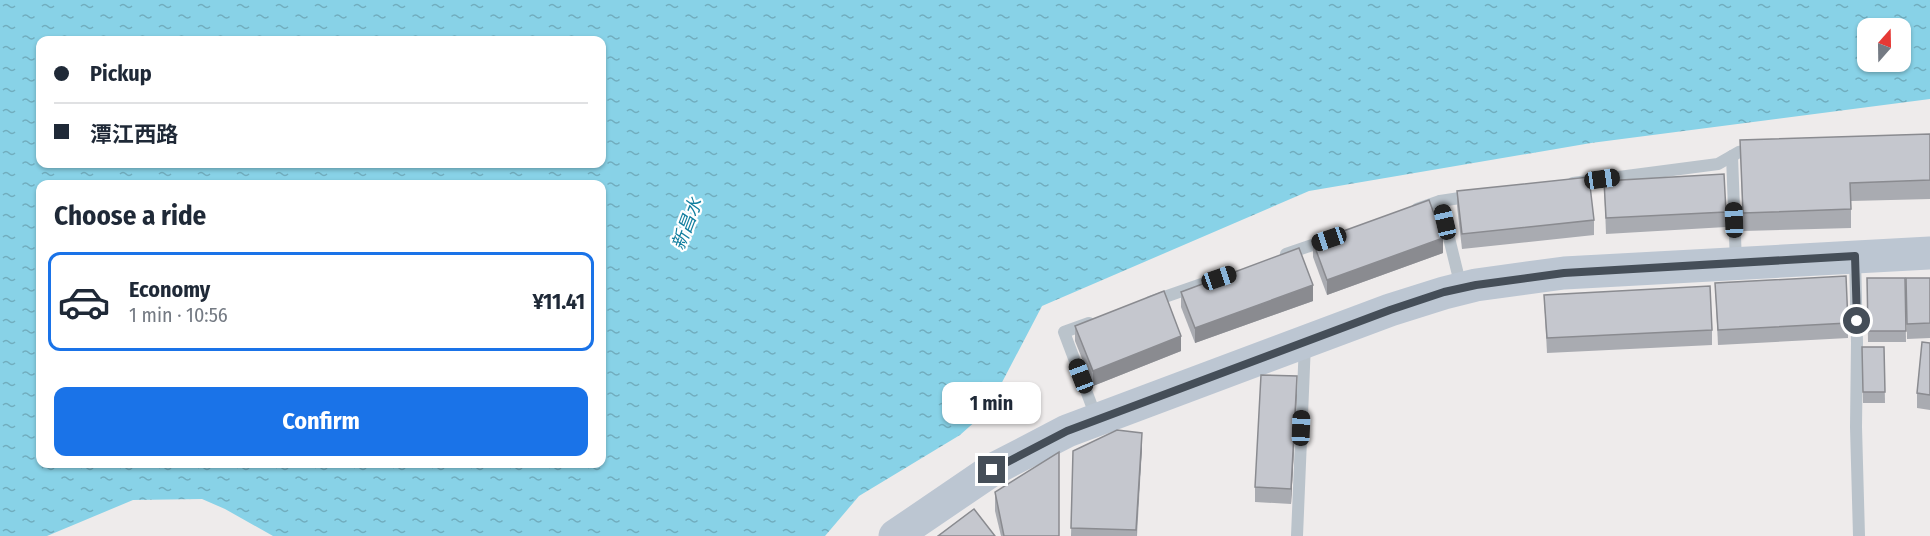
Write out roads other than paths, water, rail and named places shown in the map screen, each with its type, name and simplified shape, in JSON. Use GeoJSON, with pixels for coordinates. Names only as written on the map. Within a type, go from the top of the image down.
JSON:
{"type":"FeatureCollection","features":[{"type":"Feature","properties":{"kind":"street"},"geometry":{"type":"LineString","coordinates":[[896,536],[992,470],[1067,431],[1390,310],[1461,289],[1564,273],[1930,253]]}},
{"type":"Feature","properties":{"kind":"lane"},"geometry":{"type":"LineString","coordinates":[[1556,185],[1718,164],[1747,149],[1770,148]]}},
{"type":"Feature","properties":{"kind":"lane"},"geometry":{"type":"LineString","coordinates":[[1732,156],[1736,263]]}},
{"type":"Feature","properties":{"kind":"lane"},"geometry":{"type":"LineString","coordinates":[[1407,212],[1440,201],[1486,194]]}},
{"type":"Feature","properties":{"kind":"lane"},"geometry":{"type":"LineString","coordinates":[[1440,201],[1461,289]]}},
{"type":"Feature","properties":{"kind":"lane"},"geometry":{"type":"LineString","coordinates":[[1274,258],[1341,235]]}},
{"type":"Feature","properties":{"kind":"lane"},"geometry":{"type":"LineString","coordinates":[[1855,256],[1859,536]]}},
{"type":"Feature","properties":{"kind":"lane"},"geometry":{"type":"LineString","coordinates":[[1141,305],[1241,270]]}},
{"type":"Feature","properties":{"kind":"lane"},"geometry":{"type":"LineString","coordinates":[[1097,320],[1064,332],[1097,420]]}},
{"type":"Feature","properties":{"kind":"lane"},"geometry":{"type":"LineString","coordinates":[[1296,536],[1305,342]]}},
{"type":"Feature","properties":{"kind":"water","name":"新昌水"},"geometry":{"type":"Polygon","coordinates":[[[0,0],[1930,0],[1930,99],[1591,143],[1309,191],[1042,306],[987,411],[960,435],[859,496],[825,536],[273,536],[202,499],[133,500],[47,536],[0,536],[0,0]]]}}]}
